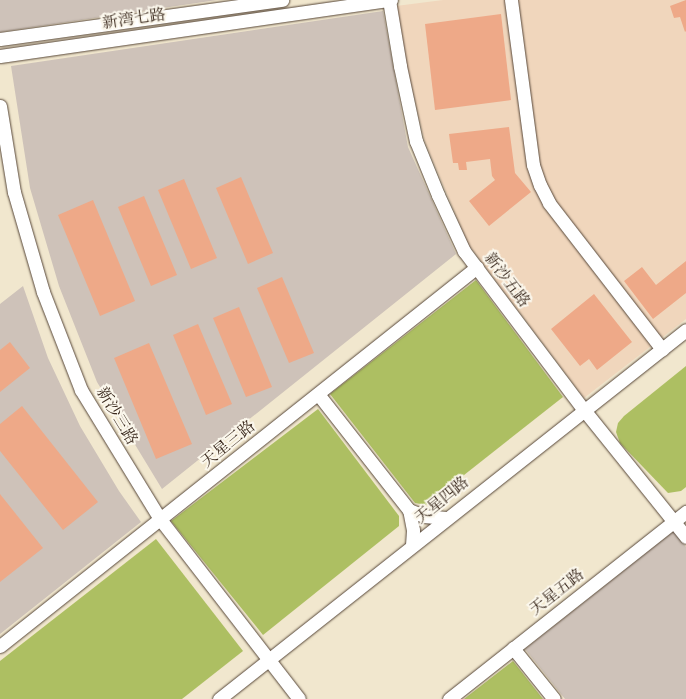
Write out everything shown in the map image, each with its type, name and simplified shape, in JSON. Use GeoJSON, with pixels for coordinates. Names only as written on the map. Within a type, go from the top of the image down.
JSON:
{"type":"FeatureCollection","features":[{"type":"Feature","properties":{"kind":"street","name":"新湾七路"},"geometry":{"type":"LineString","coordinates":[[0,40],[282,0]]}},
{"type":"Feature","properties":{"kind":"street","name":"新湾七路"},"geometry":{"type":"LineString","coordinates":[[0,56],[389,0]]}},
{"type":"Feature","properties":{"kind":"street","name":"新沙五路"},"geometry":{"type":"LineString","coordinates":[[389,0],[400,66],[416,141],[438,195],[464,251],[584,410],[686,537]]}},
{"type":"Feature","properties":{"kind":"street"},"geometry":{"type":"LineString","coordinates":[[511,0],[533,165],[540,185],[548,203],[662,349]]}},
{"type":"Feature","properties":{"kind":"street","name":"新沙三路"},"geometry":{"type":"LineString","coordinates":[[0,106],[14,192],[42,292],[81,390],[160,520],[299,699]]}},
{"type":"Feature","properties":{"kind":"street","name":"天星三路"},"geometry":{"type":"LineString","coordinates":[[0,646],[476,267]]}},
{"type":"Feature","properties":{"kind":"street","name":"天星四路"},"geometry":{"type":"LineString","coordinates":[[219,699],[446,518],[686,330]]}},
{"type":"Feature","properties":{"kind":"street"},"geometry":{"type":"LineString","coordinates":[[318,394],[409,510],[413,530],[412,545]]}},
{"type":"Feature","properties":{"kind":"street"},"geometry":{"type":"LineString","coordinates":[[409,510],[424,516],[446,518]]}},
{"type":"Feature","properties":{"kind":"street","name":"天星五路"},"geometry":{"type":"LineString","coordinates":[[449,699],[686,512]]}},
{"type":"Feature","properties":{"kind":"street"},"geometry":{"type":"LineString","coordinates":[[513,648],[554,699]]}},
{"type":"Feature","properties":{"kind":"shaded area"},"geometry":{"type":"Polygon","coordinates":[[[0,0],[217,0],[0,32],[0,0]]]}},
{"type":"Feature","properties":{"kind":"shaded area"},"geometry":{"type":"Polygon","coordinates":[[[443,0],[686,0],[686,319],[584,398],[468,244],[425,142],[407,69],[396,6],[443,0]]]}},
{"type":"Feature","properties":{"kind":"shaded area"},"geometry":{"type":"Polygon","coordinates":[[[383,11],[408,147],[456,254],[162,489],[97,382],[59,286],[30,188],[11,66],[383,11]]]}},
{"type":"Feature","properties":{"kind":"shaded area"},"geometry":{"type":"Polygon","coordinates":[[[23,286],[48,358],[80,426],[119,491],[141,522],[0,634],[0,304],[23,286]]]}},
{"type":"Feature","properties":{"kind":"shaded area"},"geometry":{"type":"Polygon","coordinates":[[[674,531],[686,547],[686,699],[565,699],[525,649],[674,531]]]}},
{"type":"Feature","properties":{"kind":"green space"},"geometry":{"type":"Polygon","coordinates":[[[476,280],[563,397],[426,505],[415,503],[330,394],[476,280]]]}},
{"type":"Feature","properties":{"kind":"green space"},"geometry":{"type":"Polygon","coordinates":[[[686,366],[686,487],[681,491],[668,493],[620,443],[616,432],[618,423],[624,416],[686,366]]]}},
{"type":"Feature","properties":{"kind":"green space"},"geometry":{"type":"Polygon","coordinates":[[[318,409],[399,516],[399,526],[263,635],[171,521],[318,409]]]}},
{"type":"Feature","properties":{"kind":"green space"},"geometry":{"type":"Polygon","coordinates":[[[156,539],[243,651],[182,699],[0,699],[0,661],[156,539]]]}},
{"type":"Feature","properties":{"kind":"green space"},"geometry":{"type":"Polygon","coordinates":[[[513,661],[543,699],[464,699],[513,661]]]}},
{"type":"Feature","properties":{"kind":"building"},"geometry":{"type":"Polygon","coordinates":[[[686,0],[685,32],[680,17],[674,18],[670,6],[686,0]]]}},
{"type":"Feature","properties":{"kind":"building"},"geometry":{"type":"Polygon","coordinates":[[[501,14],[511,100],[435,110],[425,24],[501,14]]]}},
{"type":"Feature","properties":{"kind":"building"},"geometry":{"type":"Polygon","coordinates":[[[509,127],[515,173],[531,192],[489,226],[469,201],[495,180],[492,176],[490,159],[466,162],[467,170],[459,170],[458,163],[453,163],[449,134],[509,127]]]}},
{"type":"Feature","properties":{"kind":"building"},"geometry":{"type":"Polygon","coordinates":[[[241,177],[273,253],[248,264],[216,188],[241,177]]]}},
{"type":"Feature","properties":{"kind":"building"},"geometry":{"type":"Polygon","coordinates":[[[184,179],[217,258],[191,269],[158,190],[184,179]]]}},
{"type":"Feature","properties":{"kind":"building"},"geometry":{"type":"Polygon","coordinates":[[[144,196],[177,275],[151,286],[118,207],[144,196]]]}},
{"type":"Feature","properties":{"kind":"building"},"geometry":{"type":"Polygon","coordinates":[[[93,200],[135,301],[100,316],[58,215],[93,200]]]}},
{"type":"Feature","properties":{"kind":"building"},"geometry":{"type":"Polygon","coordinates":[[[686,261],[686,293],[653,319],[624,281],[642,267],[656,285],[686,261]]]}},
{"type":"Feature","properties":{"kind":"building"},"geometry":{"type":"Polygon","coordinates":[[[282,277],[314,353],[289,363],[257,288],[282,277]]]}},
{"type":"Feature","properties":{"kind":"building"},"geometry":{"type":"Polygon","coordinates":[[[594,294],[632,342],[597,370],[589,359],[580,366],[551,329],[594,294]]]}},
{"type":"Feature","properties":{"kind":"building"},"geometry":{"type":"Polygon","coordinates":[[[239,307],[272,387],[246,397],[213,318],[239,307]]]}},
{"type":"Feature","properties":{"kind":"building"},"geometry":{"type":"Polygon","coordinates":[[[198,324],[232,404],[206,415],[173,335],[198,324]]]}},
{"type":"Feature","properties":{"kind":"building"},"geometry":{"type":"Polygon","coordinates":[[[10,342],[30,368],[0,392],[0,350],[10,342]]]}},
{"type":"Feature","properties":{"kind":"building"},"geometry":{"type":"Polygon","coordinates":[[[149,343],[192,444],[156,459],[114,358],[149,343]]]}},
{"type":"Feature","properties":{"kind":"building"},"geometry":{"type":"Polygon","coordinates":[[[22,406],[98,502],[63,530],[0,451],[0,424],[22,406]]]}},
{"type":"Feature","properties":{"kind":"building"},"geometry":{"type":"Polygon","coordinates":[[[0,494],[43,548],[0,582],[0,494]]]}}]}
